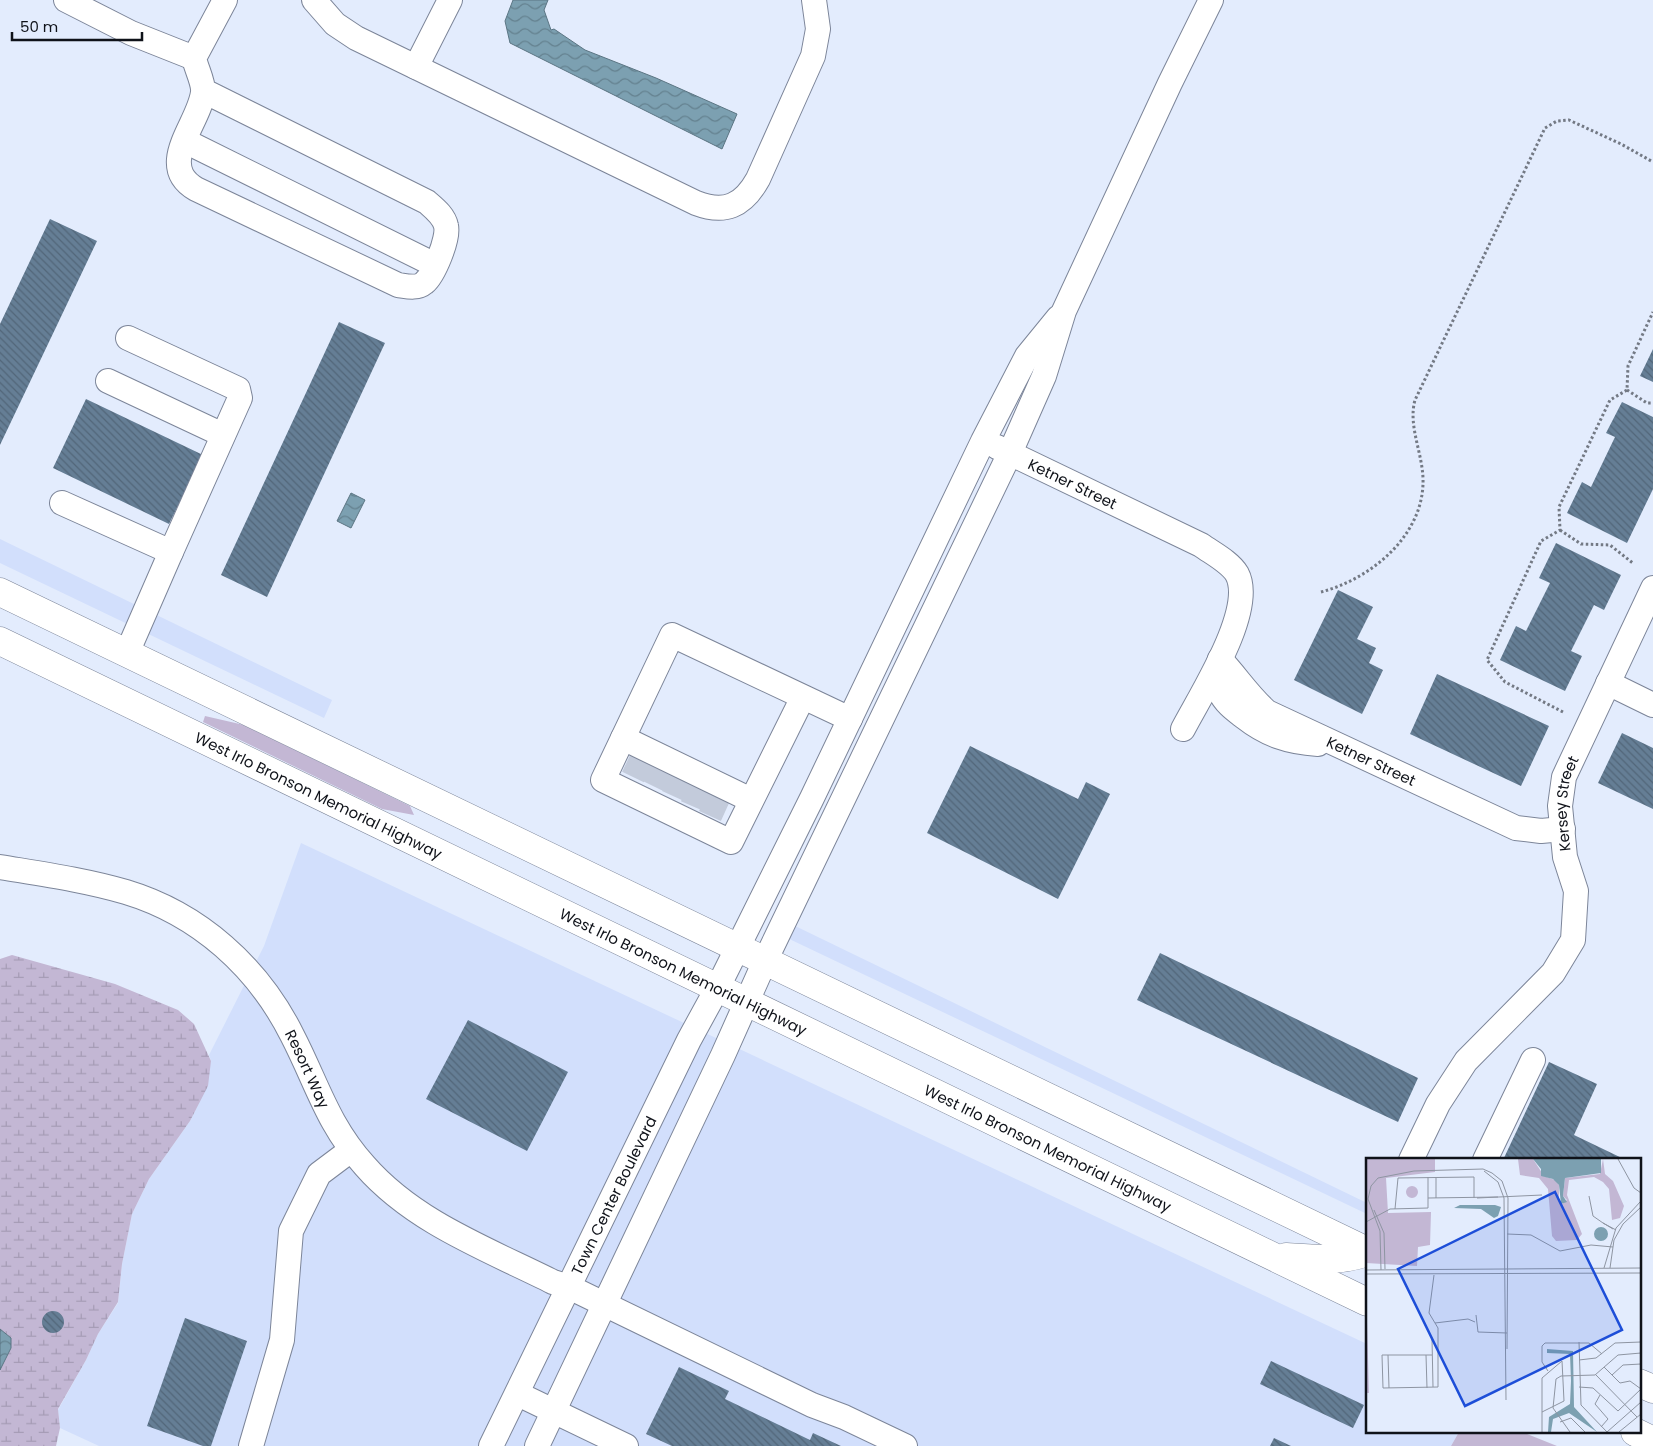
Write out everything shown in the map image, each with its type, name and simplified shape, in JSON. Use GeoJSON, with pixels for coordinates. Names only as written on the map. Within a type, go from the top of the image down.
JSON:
{"type":"FeatureCollection","features":[{"type":"Feature","properties":{"kind":"highway"},"geometry":{"type":"LineString","coordinates":[[0,592],[1366,1252]]}},
{"type":"Feature","properties":{"kind":"highway","name":"West Irlo Bronson Memorial Highway"},"geometry":{"type":"LineString","coordinates":[[0,641],[1366,1302]]}},
{"type":"Feature","properties":{"kind":"highway"},"geometry":{"type":"LineString","coordinates":[[1272,1256],[1322,1260],[1348,1258],[1366,1252]]}},
{"type":"Feature","properties":{"kind":"highway"},"geometry":{"type":"LineString","coordinates":[[1640,1383],[1653,1389]]}},
{"type":"Feature","properties":{"kind":"highway"},"geometry":{"type":"LineString","coordinates":[[1639,1434],[1653,1441]]}},
{"type":"Feature","properties":{"kind":"street"},"geometry":{"type":"LineString","coordinates":[[66,0],[130,32],[194,58]]}},
{"type":"Feature","properties":{"kind":"street"},"geometry":{"type":"LineString","coordinates":[[204,91],[427,202],[437,210],[446,227],[447,235],[435,265],[424,283],[417,286],[398,284],[196,189],[189,185],[180,173],[179,157],[204,91],[194,58],[225,0]]}},
{"type":"Feature","properties":{"kind":"street"},"geometry":{"type":"LineString","coordinates":[[314,0],[326,15],[345,32],[696,203],[712,208],[728,207],[745,197],[758,179],[813,56],[818,29],[814,0]]}},
{"type":"Feature","properties":{"kind":"street"},"geometry":{"type":"LineString","coordinates":[[416,68],[450,0]]}},
{"type":"Feature","properties":{"kind":"street"},"geometry":{"type":"LineString","coordinates":[[537,1446],[603,1303],[723,1055],[765,961],[1010,453],[1044,376],[1064,311],[1170,83],[1211,0]]}},
{"type":"Feature","properties":{"kind":"street"},"geometry":{"type":"LineString","coordinates":[[185,141],[435,265]]}},
{"type":"Feature","properties":{"kind":"street","name":"Town Center Boulevard"},"geometry":{"type":"LineString","coordinates":[[491,1446],[689,1040],[718,987],[812,798],[983,440],[1027,356],[1064,311]]}},
{"type":"Feature","properties":{"kind":"street"},"geometry":{"type":"LineString","coordinates":[[128,338],[238,389],[240,398],[128,653]]}},
{"type":"Feature","properties":{"kind":"street"},"geometry":{"type":"LineString","coordinates":[[108,381],[223,435]]}},
{"type":"Feature","properties":{"kind":"street","name":"Ketner Street"},"geometry":{"type":"LineString","coordinates":[[983,440],[1201,545],[1237,574],[1241,594],[1240,614],[1220,659],[1183,729]]}},
{"type":"Feature","properties":{"kind":"street"},"geometry":{"type":"LineString","coordinates":[[62,503],[171,552]]}},
{"type":"Feature","properties":{"kind":"street","name":"Kersey Street"},"geometry":{"type":"LineString","coordinates":[[1413,1158],[1438,1104],[1466,1061],[1553,973],[1574,940],[1576,891],[1566,857],[1560,806],[1564,777],[1653,588]]}},
{"type":"Feature","properties":{"kind":"street"},"geometry":{"type":"LineString","coordinates":[[751,800],[676,788],[603,780],[672,635],[850,719]]}},
{"type":"Feature","properties":{"kind":"street"},"geometry":{"type":"LineString","coordinates":[[879,657],[905,670]]}},
{"type":"Feature","properties":{"kind":"street","name":"Ketner Street"},"geometry":{"type":"LineString","coordinates":[[1220,659],[1235,674],[1248,696],[1267,712],[1516,828],[1541,831],[1563,829]]}},
{"type":"Feature","properties":{"kind":"street"},"geometry":{"type":"LineString","coordinates":[[1608,683],[1653,705]]}},
{"type":"Feature","properties":{"kind":"street"},"geometry":{"type":"LineString","coordinates":[[623,738],[731,842],[803,697]]}},
{"type":"Feature","properties":{"kind":"street"},"geometry":{"type":"LineString","coordinates":[[812,798],[837,811]]}},
{"type":"Feature","properties":{"kind":"street","name":"Resort Way"},"geometry":{"type":"LineString","coordinates":[[0,867],[95,884],[136,895],[181,915],[215,939],[246,968],[273,1002],[294,1037],[329,1117],[351,1150],[395,1196],[429,1220],[553,1282],[570,1287],[812,1405],[844,1417],[905,1446]]}},
{"type":"Feature","properties":{"kind":"street"},"geometry":{"type":"LineString","coordinates":[[1485,1158],[1533,1060]]}},
{"type":"Feature","properties":{"kind":"street"},"geometry":{"type":"LineString","coordinates":[[251,1446],[282,1340],[291,1231],[319,1174],[351,1150]]}},
{"type":"Feature","properties":{"kind":"street"},"geometry":{"type":"LineString","coordinates":[[613,1196],[646,1213]]}},
{"type":"Feature","properties":{"kind":"street"},"geometry":{"type":"LineString","coordinates":[[518,1394],[626,1446]]}},
{"type":"Feature","properties":{"kind":"path"},"geometry":{"type":"LineString","coordinates":[[1321,592],[1350,581],[1372,568],[1392,552],[1408,530],[1422,497],[1423,478],[1420,449],[1411,414],[1415,400],[1545,128],[1557,121],[1569,120],[1621,144],[1653,162]]}},
{"type":"Feature","properties":{"kind":"path"},"geometry":{"type":"LineString","coordinates":[[1627,390],[1628,366],[1653,312]]}},
{"type":"Feature","properties":{"kind":"path"},"geometry":{"type":"LineString","coordinates":[[1627,390],[1647,403],[1653,403]]}},
{"type":"Feature","properties":{"kind":"path"},"geometry":{"type":"LineString","coordinates":[[1560,530],[1559,507],[1610,400],[1627,390]]}},
{"type":"Feature","properties":{"kind":"path"},"geometry":{"type":"LineString","coordinates":[[1560,530],[1581,544],[1610,545],[1634,564]]}},
{"type":"Feature","properties":{"kind":"path"},"geometry":{"type":"LineString","coordinates":[[1560,530],[1541,541],[1487,660],[1505,682],[1563,712]]}},
{"type":"Feature","properties":{"kind":"shaded area"},"geometry":{"type":"Polygon","coordinates":[[[0,539],[332,700],[324,718],[0,563],[0,539]]]}},
{"type":"Feature","properties":{"kind":"shaded area"},"geometry":{"type":"Polygon","coordinates":[[[301,843],[1366,1344],[1366,1434],[1458,1434],[1451,1446],[99,1446],[60,1428],[58,1410],[98,1334],[118,1303],[122,1264],[132,1214],[149,1179],[190,1121],[199,1103],[211,1061],[209,1055],[264,946],[301,843]]]}},
{"type":"Feature","properties":{"kind":"shaded area"},"geometry":{"type":"Polygon","coordinates":[[[789,923],[1366,1203],[1366,1214],[783,936],[789,923]]]}},
{"type":"Feature","properties":{"kind":"green space"},"geometry":{"type":"Polygon","coordinates":[[[205,716],[244,725],[410,806],[414,815],[382,809],[203,722],[205,716]]]}},
{"type":"Feature","properties":{"kind":"green space"},"geometry":{"type":"Polygon","coordinates":[[[12,955],[115,984],[178,1010],[194,1024],[211,1061],[208,1086],[190,1121],[149,1179],[132,1214],[122,1264],[118,1302],[98,1334],[86,1360],[58,1409],[60,1428],[56,1446],[0,1446],[0,1370],[11,1348],[11,1338],[0,1329],[0,959],[12,955]]]}},
{"type":"Feature","properties":{"kind":"green space"},"geometry":{"type":"Polygon","coordinates":[[[1458,1434],[1527,1434],[1557,1446],[1451,1446],[1458,1434]]]}},
{"type":"Feature","properties":{"kind":"water"},"geometry":{"type":"Polygon","coordinates":[[[513,0],[548,0],[544,10],[551,30],[554,29],[585,50],[656,78],[737,114],[722,149],[510,43],[505,21],[513,0]]]}},
{"type":"Feature","properties":{"kind":"water"},"geometry":{"type":"Polygon","coordinates":[[[351,493],[365,500],[351,528],[337,521],[351,493]]]}},
{"type":"Feature","properties":{"kind":"water"},"geometry":{"type":"Polygon","coordinates":[[[0,1329],[11,1338],[11,1348],[0,1370],[0,1329]]]}},
{"type":"Feature","properties":{"kind":"building"},"geometry":{"type":"Polygon","coordinates":[[[50,219],[97,241],[0,445],[0,324],[50,219]]]}},
{"type":"Feature","properties":{"kind":"building"},"geometry":{"type":"Polygon","coordinates":[[[339,322],[385,343],[267,597],[221,575],[339,322]]]}},
{"type":"Feature","properties":{"kind":"building"},"geometry":{"type":"Polygon","coordinates":[[[1653,349],[1653,382],[1640,376],[1653,349]]]}},
{"type":"Feature","properties":{"kind":"building"},"geometry":{"type":"Polygon","coordinates":[[[86,399],[203,455],[169,524],[53,468],[86,399]]]}},
{"type":"Feature","properties":{"kind":"building"},"geometry":{"type":"Polygon","coordinates":[[[1622,402],[1653,417],[1653,489],[1627,543],[1567,513],[1582,482],[1591,487],[1615,437],[1606,433],[1622,402]]]}},
{"type":"Feature","properties":{"kind":"building"},"geometry":{"type":"Polygon","coordinates":[[[1556,543],[1621,575],[1604,610],[1594,605],[1571,651],[1582,656],[1565,691],[1500,660],[1516,626],[1526,631],[1550,583],[1539,578],[1556,543]]]}},
{"type":"Feature","properties":{"kind":"building"},"geometry":{"type":"Polygon","coordinates":[[[1338,590],[1373,607],[1357,639],[1376,648],[1369,663],[1383,670],[1362,714],[1294,680],[1338,590]]]}},
{"type":"Feature","properties":{"kind":"building"},"geometry":{"type":"Polygon","coordinates":[[[1437,674],[1549,726],[1521,786],[1410,734],[1437,674]]]}},
{"type":"Feature","properties":{"kind":"building"},"geometry":{"type":"Polygon","coordinates":[[[1622,733],[1653,748],[1653,809],[1598,783],[1622,733]]]}},
{"type":"Feature","properties":{"kind":"building"},"geometry":{"type":"Polygon","coordinates":[[[970,746],[1078,799],[1086,782],[1110,794],[1058,899],[927,833],[970,746]]]}},
{"type":"Feature","properties":{"kind":"building"},"geometry":{"type":"Polygon","coordinates":[[[1160,953],[1418,1078],[1398,1122],[1137,1000],[1160,953]]]}},
{"type":"Feature","properties":{"kind":"building"},"geometry":{"type":"Polygon","coordinates":[[[468,1020],[568,1072],[527,1151],[426,1099],[468,1020]]]}},
{"type":"Feature","properties":{"kind":"building"},"geometry":{"type":"Polygon","coordinates":[[[1549,1062],[1597,1084],[1574,1135],[1622,1158],[1504,1158],[1549,1062]]]}},
{"type":"Feature","properties":{"kind":"building"},"geometry":{"type":"Polygon","coordinates":[[[53,1311],[61,1314],[64,1322],[61,1330],[53,1333],[45,1330],[42,1322],[45,1314],[53,1311]]]}},
{"type":"Feature","properties":{"kind":"building"},"geometry":{"type":"Polygon","coordinates":[[[185,1318],[247,1341],[211,1446],[203,1446],[147,1426],[185,1318]]]}},
{"type":"Feature","properties":{"kind":"building"},"geometry":{"type":"Polygon","coordinates":[[[1271,1361],[1364,1405],[1353,1428],[1260,1384],[1271,1361]]]}},
{"type":"Feature","properties":{"kind":"building"},"geometry":{"type":"Polygon","coordinates":[[[679,1367],[729,1391],[725,1399],[810,1440],[813,1433],[841,1446],[672,1446],[646,1434],[679,1367]]]}},
{"type":"Feature","properties":{"kind":"building"},"geometry":{"type":"Polygon","coordinates":[[[1274,1438],[1291,1446],[1270,1446],[1274,1438]]]}},
{"type":"Feature","properties":{"kind":"tunnel"},"geometry":{"type":"LineString","coordinates":[[633,777],[642,758]]}},
{"type":"Feature","properties":{"kind":"tunnel"},"geometry":{"type":"LineString","coordinates":[[653,786],[662,768]]}},
{"type":"Feature","properties":{"kind":"tunnel"},"geometry":{"type":"LineString","coordinates":[[673,796],[682,776]]}},
{"type":"Feature","properties":{"kind":"tunnel"},"geometry":{"type":"LineString","coordinates":[[692,806],[701,785]]}},
{"type":"Feature","properties":{"kind":"tunnel"},"geometry":{"type":"LineString","coordinates":[[710,816],[720,794]]}}]}
